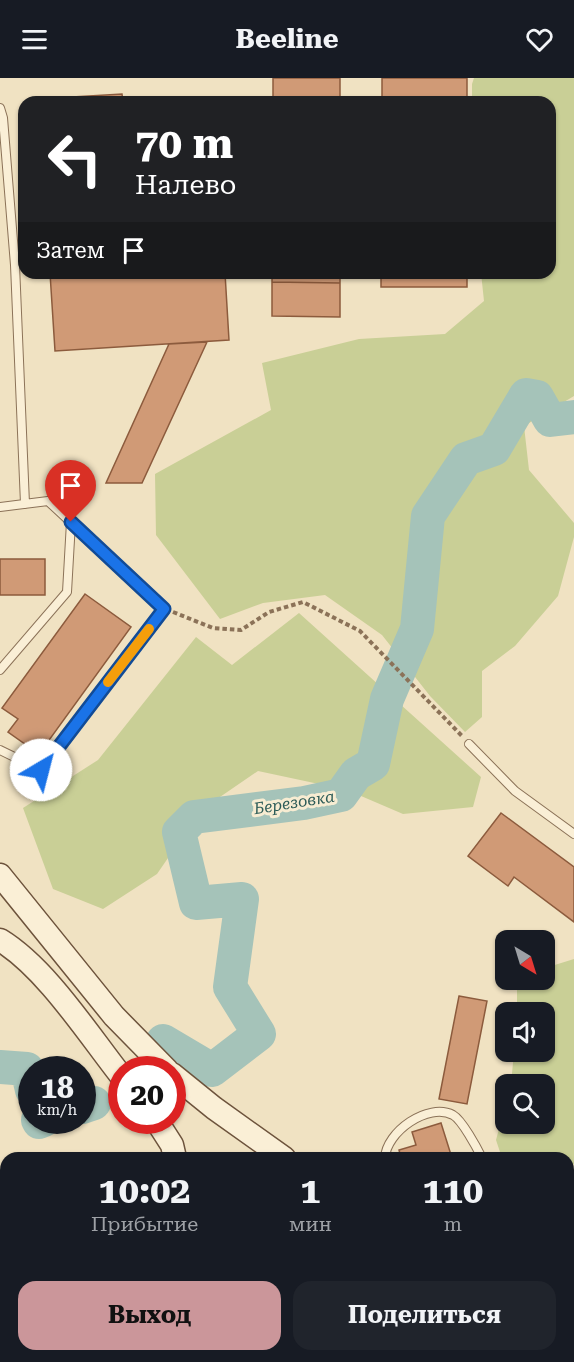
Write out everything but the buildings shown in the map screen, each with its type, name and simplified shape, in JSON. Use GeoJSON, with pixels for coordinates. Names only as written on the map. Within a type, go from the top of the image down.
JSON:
{"type":"FeatureCollection","features":[{"type":"Feature","properties":{"kind":"main road"},"geometry":{"type":"LineString","coordinates":[[0,875],[114,1016],[153,1056]]}},
{"type":"Feature","properties":{"kind":"main road"},"geometry":{"type":"LineString","coordinates":[[0,940],[23,957],[45,979],[108,1059]]}},
{"type":"Feature","properties":{"kind":"main road"},"geometry":{"type":"LineString","coordinates":[[186,1085],[276,1152]]}},
{"type":"Feature","properties":{"kind":"main road"},"geometry":{"type":"LineString","coordinates":[[165,1134],[174,1152]]}},
{"type":"Feature","properties":{"kind":"lane"},"geometry":{"type":"LineString","coordinates":[[0,108],[3,118],[15,265],[25,504]]}},
{"type":"Feature","properties":{"kind":"lane"},"geometry":{"type":"LineString","coordinates":[[0,507],[48,501],[164,609],[41,770],[0,750]]}},
{"type":"Feature","properties":{"kind":"lane"},"geometry":{"type":"LineString","coordinates":[[0,670],[67,592],[71,522]]}},
{"type":"Feature","properties":{"kind":"lane"},"geometry":{"type":"LineString","coordinates":[[469,744],[514,790],[574,834]]}},
{"type":"Feature","properties":{"kind":"lane"},"geometry":{"type":"LineString","coordinates":[[385,1152],[393,1138],[404,1128],[426,1113],[441,1112],[454,1116],[478,1152]]}},
{"type":"Feature","properties":{"kind":"path"},"geometry":{"type":"LineString","coordinates":[[164,609],[213,628],[241,630],[269,612],[303,602],[360,631],[469,744]]}},
{"type":"Feature","properties":{"kind":"green space"},"geometry":{"type":"Polygon","coordinates":[[[474,78],[574,78],[574,396],[524,426],[529,470],[574,523],[574,537],[558,596],[515,646],[482,671],[482,717],[465,732],[430,696],[382,635],[325,595],[263,603],[220,619],[156,535],[155,474],[271,410],[262,363],[359,339],[445,334],[484,301],[482,279],[556,279],[556,96],[472,96],[474,78]]]}},
{"type":"Feature","properties":{"kind":"green space"},"geometry":{"type":"Polygon","coordinates":[[[299,613],[481,777],[473,807],[403,814],[347,790],[258,771],[201,810],[157,874],[103,909],[53,889],[23,808],[98,760],[196,637],[232,665],[299,613]]]}},
{"type":"Feature","properties":{"kind":"green space"},"geometry":{"type":"Polygon","coordinates":[[[574,959],[574,1152],[500,1152],[496,1140],[498,1134],[555,1134],[555,1074],[512,1074],[513,1062],[555,1062],[555,1002],[517,1002],[517,990],[555,990],[555,965],[574,959]]]}},
{"type":"Feature","properties":{"kind":"waterway","name":"Березовка"},"geometry":{"type":"LineString","coordinates":[[163,1041],[212,1070],[259,1034],[230,987],[242,899],[196,903],[179,832],[194,817],[304,803],[341,795],[356,774],[373,764],[387,699],[417,629],[428,516],[466,459],[494,449],[526,395],[537,397],[550,420],[574,417]]}},
{"type":"Feature","properties":{"kind":"waterway","name":"Березовка"},"geometry":{"type":"LineString","coordinates":[[0,1067],[18,1068]]}},
{"type":"Feature","properties":{"kind":"slow traffic"},"geometry":{"type":"LineString","coordinates":[[108,682],[149,629]]}},
{"type":"Feature","properties":{"kind":"route"},"geometry":{"type":"LineString","coordinates":[[41,770],[164,609],[71,522]]}}]}
